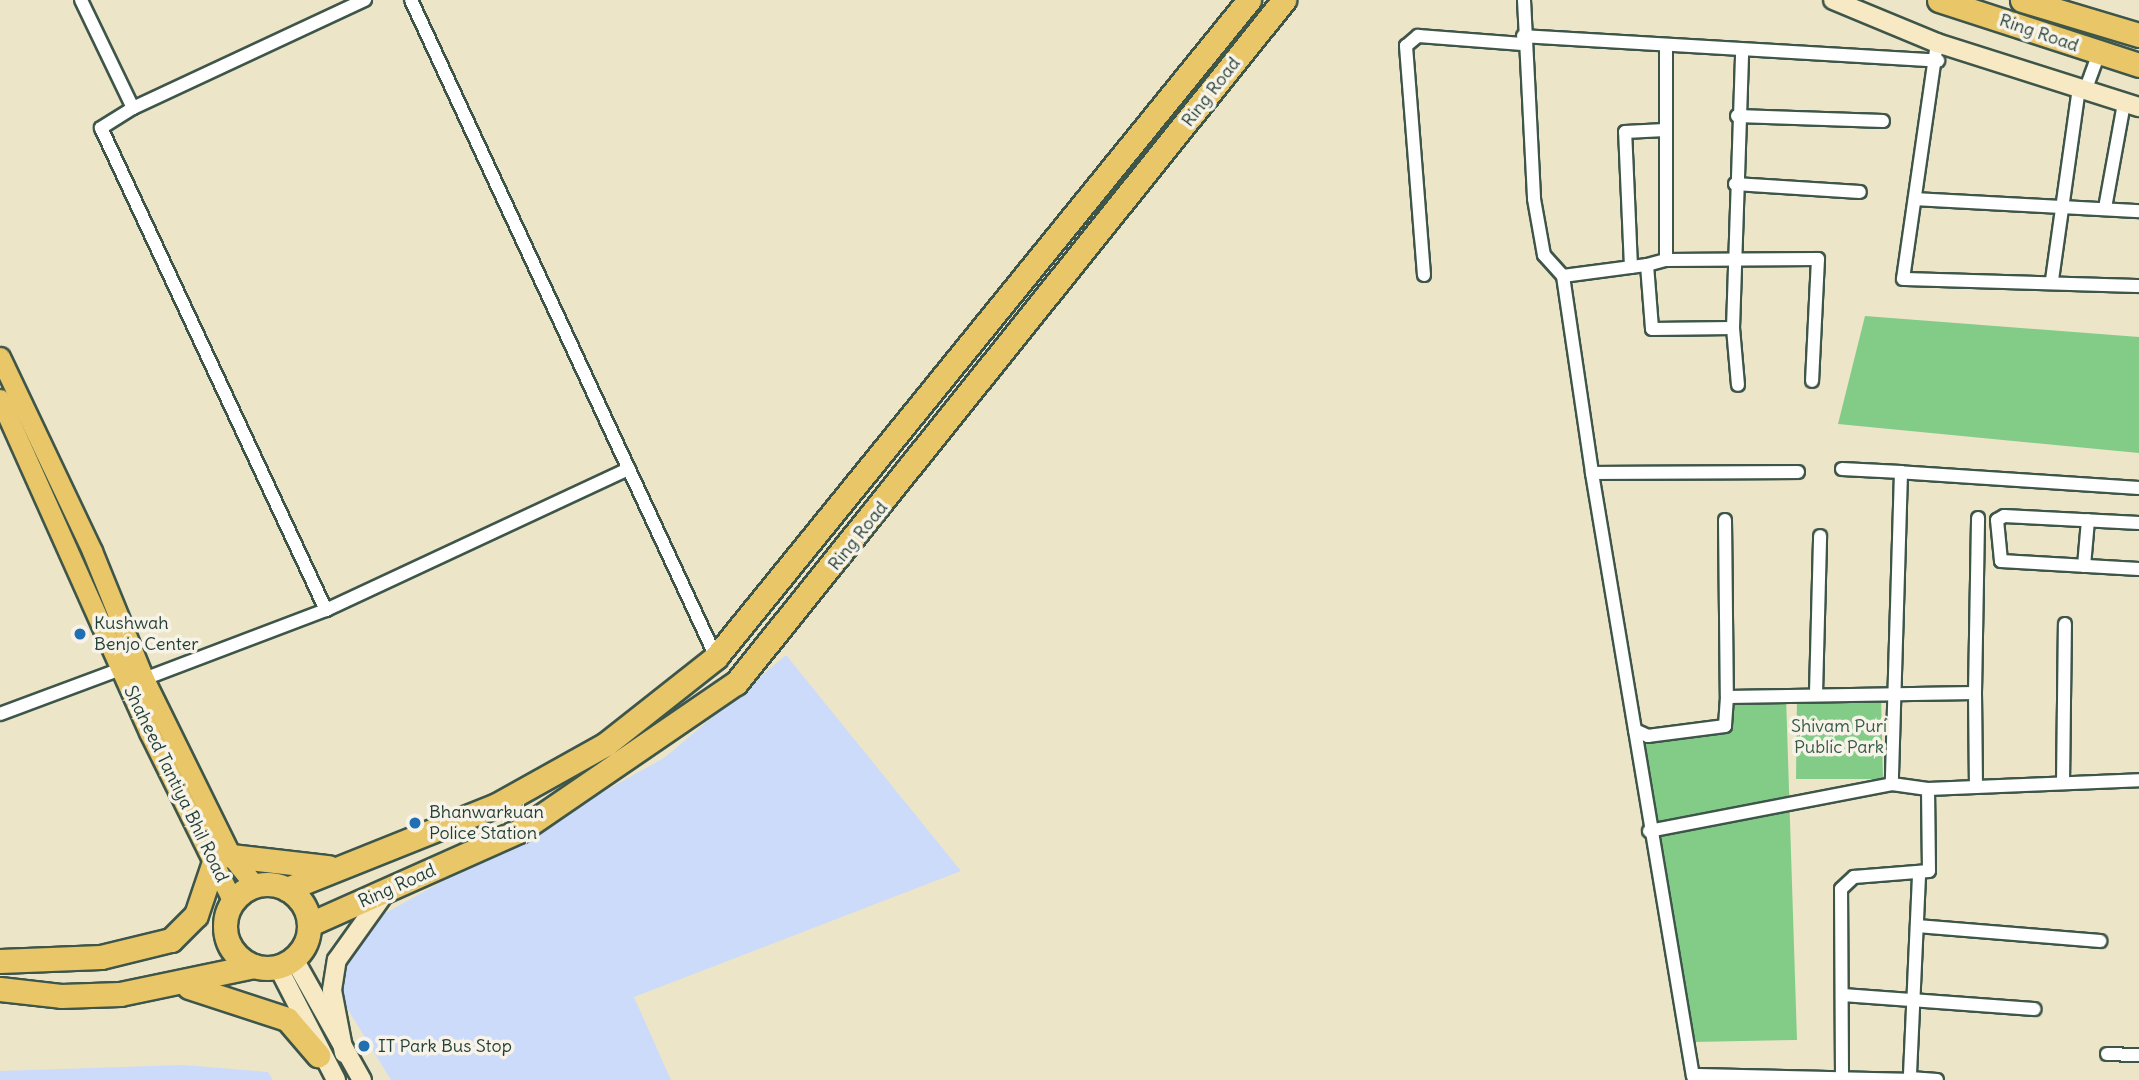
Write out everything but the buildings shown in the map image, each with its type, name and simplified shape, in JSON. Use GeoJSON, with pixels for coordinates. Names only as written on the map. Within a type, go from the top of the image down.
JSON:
{"type":"FeatureCollection","features":[{"type":"Feature","properties":{"kind":"highway","name":"Ring Road"},"geometry":{"type":"LineString","coordinates":[[287,889],[495,806],[595,750],[716,657],[1249,0]]}},
{"type":"Feature","properties":{"kind":"highway","name":"Ring Road"},"geometry":{"type":"LineString","coordinates":[[310,924],[385,893],[521,830],[736,683],[1283,0]]}},
{"type":"Feature","properties":{"kind":"highway","name":"Ring Road"},"geometry":{"type":"LineString","coordinates":[[1939,0],[2139,65]]}},
{"type":"Feature","properties":{"kind":"highway","name":"Ring Road"},"geometry":{"type":"LineString","coordinates":[[2022,0],[2139,35]]}},
{"type":"Feature","properties":{"kind":"highway"},"geometry":{"type":"LineString","coordinates":[[0,962],[101,957],[171,940],[196,915],[223,857],[282,867],[344,867]]}},
{"type":"Feature","properties":{"kind":"highway"},"geometry":{"type":"LineString","coordinates":[[0,962],[77,967],[136,958],[229,912],[255,886],[287,889],[303,904],[310,924],[286,963],[254,966],[177,985],[61,996],[0,989]]}},
{"type":"Feature","properties":{"kind":"highway"},"geometry":{"type":"LineString","coordinates":[[229,912],[232,950],[254,966]]}},
{"type":"Feature","properties":{"kind":"highway"},"geometry":{"type":"LineString","coordinates":[[177,985],[287,1019],[318,1055]]}},
{"type":"Feature","properties":{"kind":"main road"},"geometry":{"type":"LineString","coordinates":[[1833,0],[1938,52],[2131,105]]}},
{"type":"Feature","properties":{"kind":"main road","name":"Shaheed Tantiya Bhil Road"},"geometry":{"type":"LineString","coordinates":[[0,357],[92,551],[144,679],[223,857],[229,912]]}},
{"type":"Feature","properties":{"kind":"main road","name":"Shaheed Tantiya Bhil Road"},"geometry":{"type":"LineString","coordinates":[[0,399],[121,669],[223,857],[255,886]]}},
{"type":"Feature","properties":{"kind":"main road"},"geometry":{"type":"LineString","coordinates":[[344,1053],[332,990],[337,960],[385,893]]}},
{"type":"Feature","properties":{"kind":"main road"},"geometry":{"type":"LineString","coordinates":[[286,963],[362,1080]]}},
{"type":"Feature","properties":{"kind":"main road"},"geometry":{"type":"LineString","coordinates":[[286,963],[318,1055],[335,1080]]}},
{"type":"Feature","properties":{"kind":"street"},"geometry":{"type":"LineString","coordinates":[[81,0],[133,108]]}},
{"type":"Feature","properties":{"kind":"street"},"geometry":{"type":"LineString","coordinates":[[326,610],[101,128],[133,108],[365,0]]}},
{"type":"Feature","properties":{"kind":"street"},"geometry":{"type":"LineString","coordinates":[[411,0],[716,657]]}},
{"type":"Feature","properties":{"kind":"street"},"geometry":{"type":"LineString","coordinates":[[1524,0],[1523,40],[1534,200],[1544,255],[1563,276],[1649,831],[1693,1077],[1842,1075],[1937,1080]]}},
{"type":"Feature","properties":{"kind":"street"},"geometry":{"type":"LineString","coordinates":[[1424,275],[1406,46],[1418,36],[1742,50],[1938,52],[1903,279],[2052,279],[2139,286]]}},
{"type":"Feature","properties":{"kind":"street"},"geometry":{"type":"LineString","coordinates":[[1666,47],[1667,260]]}},
{"type":"Feature","properties":{"kind":"street"},"geometry":{"type":"LineString","coordinates":[[1738,385],[1733,328],[1737,116],[1742,50]]}},
{"type":"Feature","properties":{"kind":"street"},"geometry":{"type":"LineString","coordinates":[[2052,279],[2061,206],[2082,90],[2099,53]]}},
{"type":"Feature","properties":{"kind":"street"},"geometry":{"type":"LineString","coordinates":[[2105,208],[2131,105]]}},
{"type":"Feature","properties":{"kind":"street"},"geometry":{"type":"LineString","coordinates":[[1737,116],[1883,121]]}},
{"type":"Feature","properties":{"kind":"street"},"geometry":{"type":"LineString","coordinates":[[1631,267],[1625,132],[1665,130]]}},
{"type":"Feature","properties":{"kind":"street"},"geometry":{"type":"LineString","coordinates":[[1735,184],[1860,192]]}},
{"type":"Feature","properties":{"kind":"street"},"geometry":{"type":"LineString","coordinates":[[1915,199],[2139,211]]}},
{"type":"Feature","properties":{"kind":"street"},"geometry":{"type":"LineString","coordinates":[[1563,276],[1667,260],[1818,259],[1812,381]]}},
{"type":"Feature","properties":{"kind":"street"},"geometry":{"type":"LineString","coordinates":[[1647,265],[1653,329],[1733,328]]}},
{"type":"Feature","properties":{"kind":"street"},"geometry":{"type":"LineString","coordinates":[[144,679],[326,610],[629,469]]}},
{"type":"Feature","properties":{"kind":"street"},"geometry":{"type":"LineString","coordinates":[[1842,470],[2139,488]]}},
{"type":"Feature","properties":{"kind":"street"},"geometry":{"type":"LineString","coordinates":[[1592,473],[1798,472]]}},
{"type":"Feature","properties":{"kind":"street"},"geometry":{"type":"LineString","coordinates":[[1892,784],[1901,472]]}},
{"type":"Feature","properties":{"kind":"street"},"geometry":{"type":"LineString","coordinates":[[1976,787],[1978,518]]}},
{"type":"Feature","properties":{"kind":"street"},"geometry":{"type":"LineString","coordinates":[[1635,730],[1648,736],[1725,726],[1725,520]]}},
{"type":"Feature","properties":{"kind":"street"},"geometry":{"type":"LineString","coordinates":[[2139,523],[1997,520],[2001,561],[2139,569]]}},
{"type":"Feature","properties":{"kind":"street"},"geometry":{"type":"LineString","coordinates":[[2084,566],[2088,520]]}},
{"type":"Feature","properties":{"kind":"street"},"geometry":{"type":"LineString","coordinates":[[1816,693],[1819,536]]}},
{"type":"Feature","properties":{"kind":"street"},"geometry":{"type":"LineString","coordinates":[[2063,783],[2065,624]]}},
{"type":"Feature","properties":{"kind":"street"},"geometry":{"type":"LineString","coordinates":[[0,714],[121,669]]}},
{"type":"Feature","properties":{"kind":"street"},"geometry":{"type":"LineString","coordinates":[[1727,696],[1975,693]]}},
{"type":"Feature","properties":{"kind":"street"},"geometry":{"type":"LineString","coordinates":[[1649,831],[1892,784],[1928,789],[2139,780]]}},
{"type":"Feature","properties":{"kind":"street"},"geometry":{"type":"LineString","coordinates":[[1842,1075],[1838,919],[1845,882],[1919,876],[1928,871],[1928,789]]}},
{"type":"Feature","properties":{"kind":"street"},"geometry":{"type":"LineString","coordinates":[[1910,1079],[1917,998],[1919,876]]}},
{"type":"Feature","properties":{"kind":"street"},"geometry":{"type":"LineString","coordinates":[[1917,926],[2100,941]]}},
{"type":"Feature","properties":{"kind":"street"},"geometry":{"type":"LineString","coordinates":[[1842,995],[1917,998],[2034,1009]]}},
{"type":"Feature","properties":{"kind":"street"},"geometry":{"type":"LineString","coordinates":[[2107,1055],[2139,1055]]}},
{"type":"Feature","properties":{"kind":"shaded area"},"geometry":{"type":"Polygon","coordinates":[[[786,655],[961,871],[634,997],[671,1080],[391,1080],[341,998],[338,965],[346,935],[664,758],[786,655]]]}},
{"type":"Feature","properties":{"kind":"shaded area"},"geometry":{"type":"Polygon","coordinates":[[[183,1065],[268,1072],[273,1080],[0,1080],[0,1071],[183,1065]]]}},
{"type":"Feature","properties":{"kind":"green space"},"geometry":{"type":"Polygon","coordinates":[[[1865,316],[2139,337],[2139,453],[1838,424],[1865,316]]]}},
{"type":"Feature","properties":{"kind":"green space","name":"Shivam Puri Public Park"},"geometry":{"type":"Polygon","coordinates":[[[1797,695],[1881,695],[1883,779],[1796,779],[1797,695]]]}},
{"type":"Feature","properties":{"kind":"green space"},"geometry":{"type":"Polygon","coordinates":[[[1786,696],[1797,1040],[1693,1042],[1641,741],[1725,734],[1736,700],[1786,696]]]}},
{"type":"Feature","properties":{"kind":"place","name":"Kushwah Benjo Center"},"geometry":{"type":"Point","coordinates":[80,634]}},
{"type":"Feature","properties":{"kind":"place","name":"Bhanwarkuan Police Station"},"geometry":{"type":"Point","coordinates":[415,823]}},
{"type":"Feature","properties":{"kind":"place","name":"IT Park Bus Stop"},"geometry":{"type":"Point","coordinates":[364,1046]}}]}
